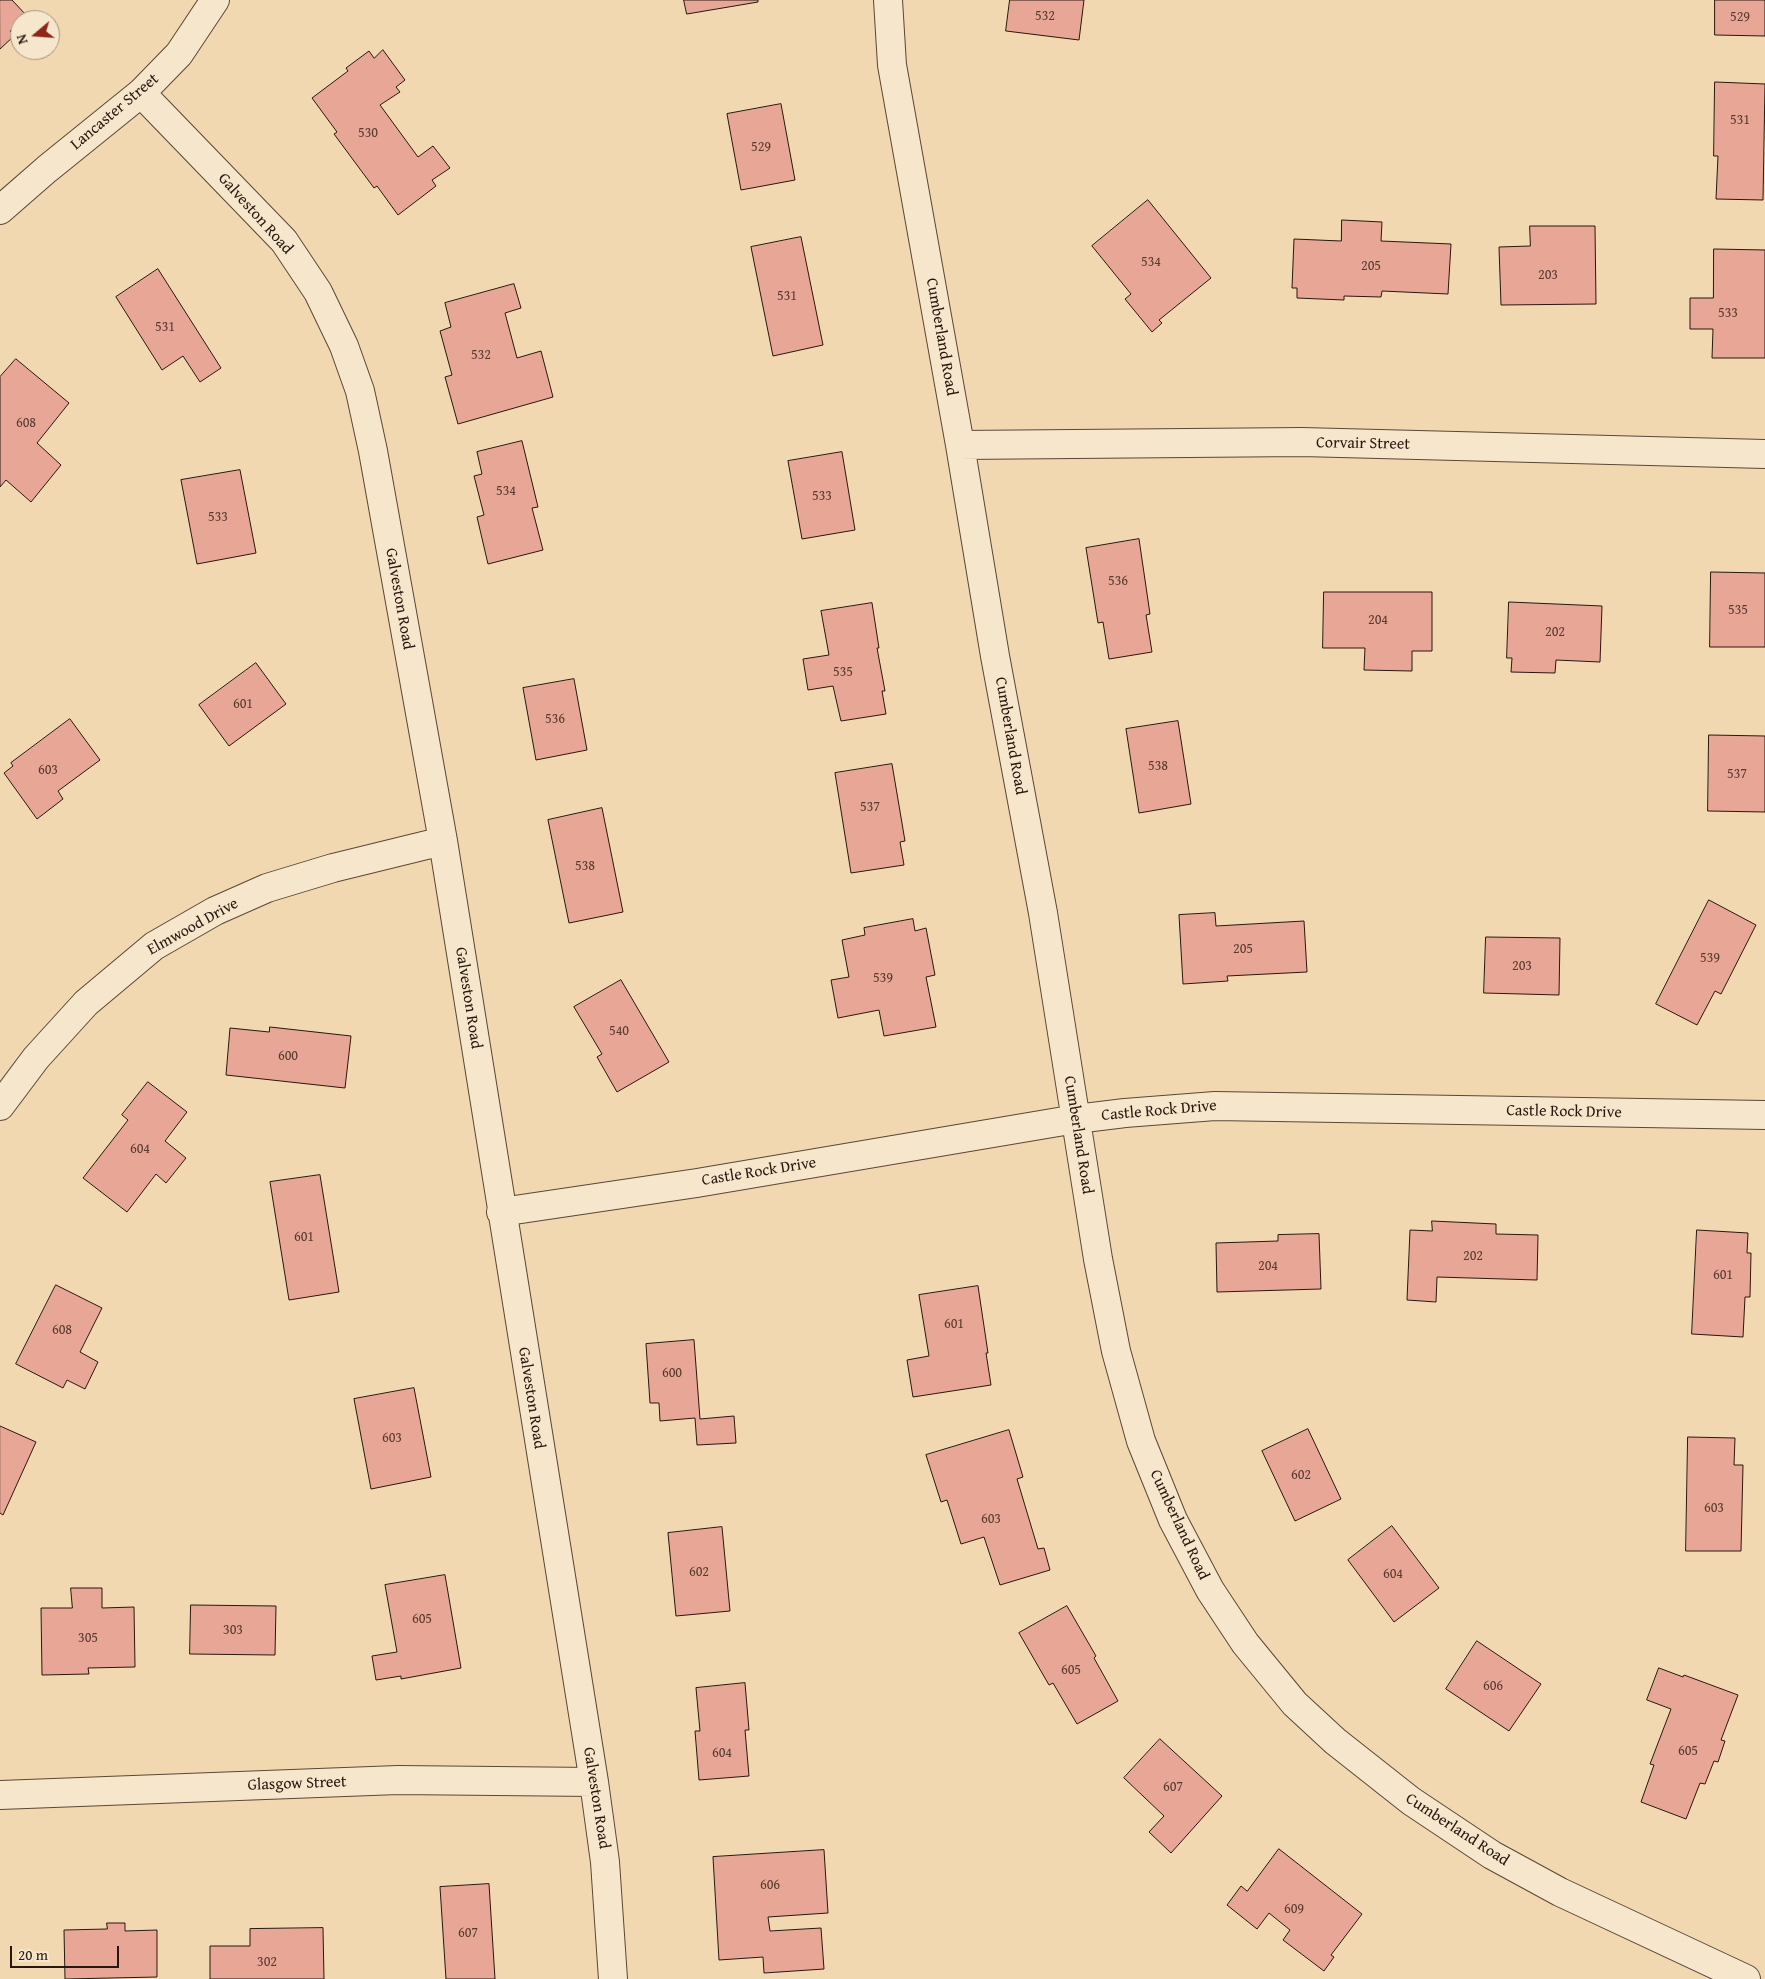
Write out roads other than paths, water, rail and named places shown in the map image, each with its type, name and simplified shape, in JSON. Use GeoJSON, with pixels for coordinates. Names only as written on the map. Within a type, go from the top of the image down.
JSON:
{"type":"FeatureCollection","features":[{"type":"Feature","properties":{"kind":"street","name":"Lancaster Street"},"geometry":{"type":"LineString","coordinates":[[0,210],[47,169],[141,93],[179,54],[215,0]]}},
{"type":"Feature","properties":{"kind":"street","name":"Cumberland Road"},"geometry":{"type":"LineString","coordinates":[[888,0],[892,65],[960,445],[995,656],[1043,914],[1098,1259],[1116,1351],[1142,1441],[1173,1520],[1210,1590],[1245,1643],[1295,1704],[1335,1742],[1419,1807],[1492,1855],[1560,1892],[1746,1979]]}},
{"type":"Feature","properties":{"kind":"street","name":"Galveston Road"},"geometry":{"type":"LineString","coordinates":[[141,93],[284,241],[318,292],[344,346],[360,391],[373,450],[443,841],[501,1212],[594,1782],[605,1862],[613,1979]]}},
{"type":"Feature","properties":{"kind":"street","name":"Corvair Street"},"geometry":{"type":"LineString","coordinates":[[960,445],[1302,442],[1765,454]]}},
{"type":"Feature","properties":{"kind":"street","name":"Elmwood Drive"},"geometry":{"type":"LineString","coordinates":[[0,1106],[36,1058],[86,1003],[154,946],[215,911],[267,888],[333,868],[443,841]]}},
{"type":"Feature","properties":{"kind":"street","name":"Castle Rock Drive"},"geometry":{"type":"LineString","coordinates":[[501,1212],[697,1183],[1076,1119],[1215,1106],[1765,1115]]}},
{"type":"Feature","properties":{"kind":"street","name":"Glasgow Street"},"geometry":{"type":"LineString","coordinates":[[0,1795],[398,1780],[594,1782]]}}]}
